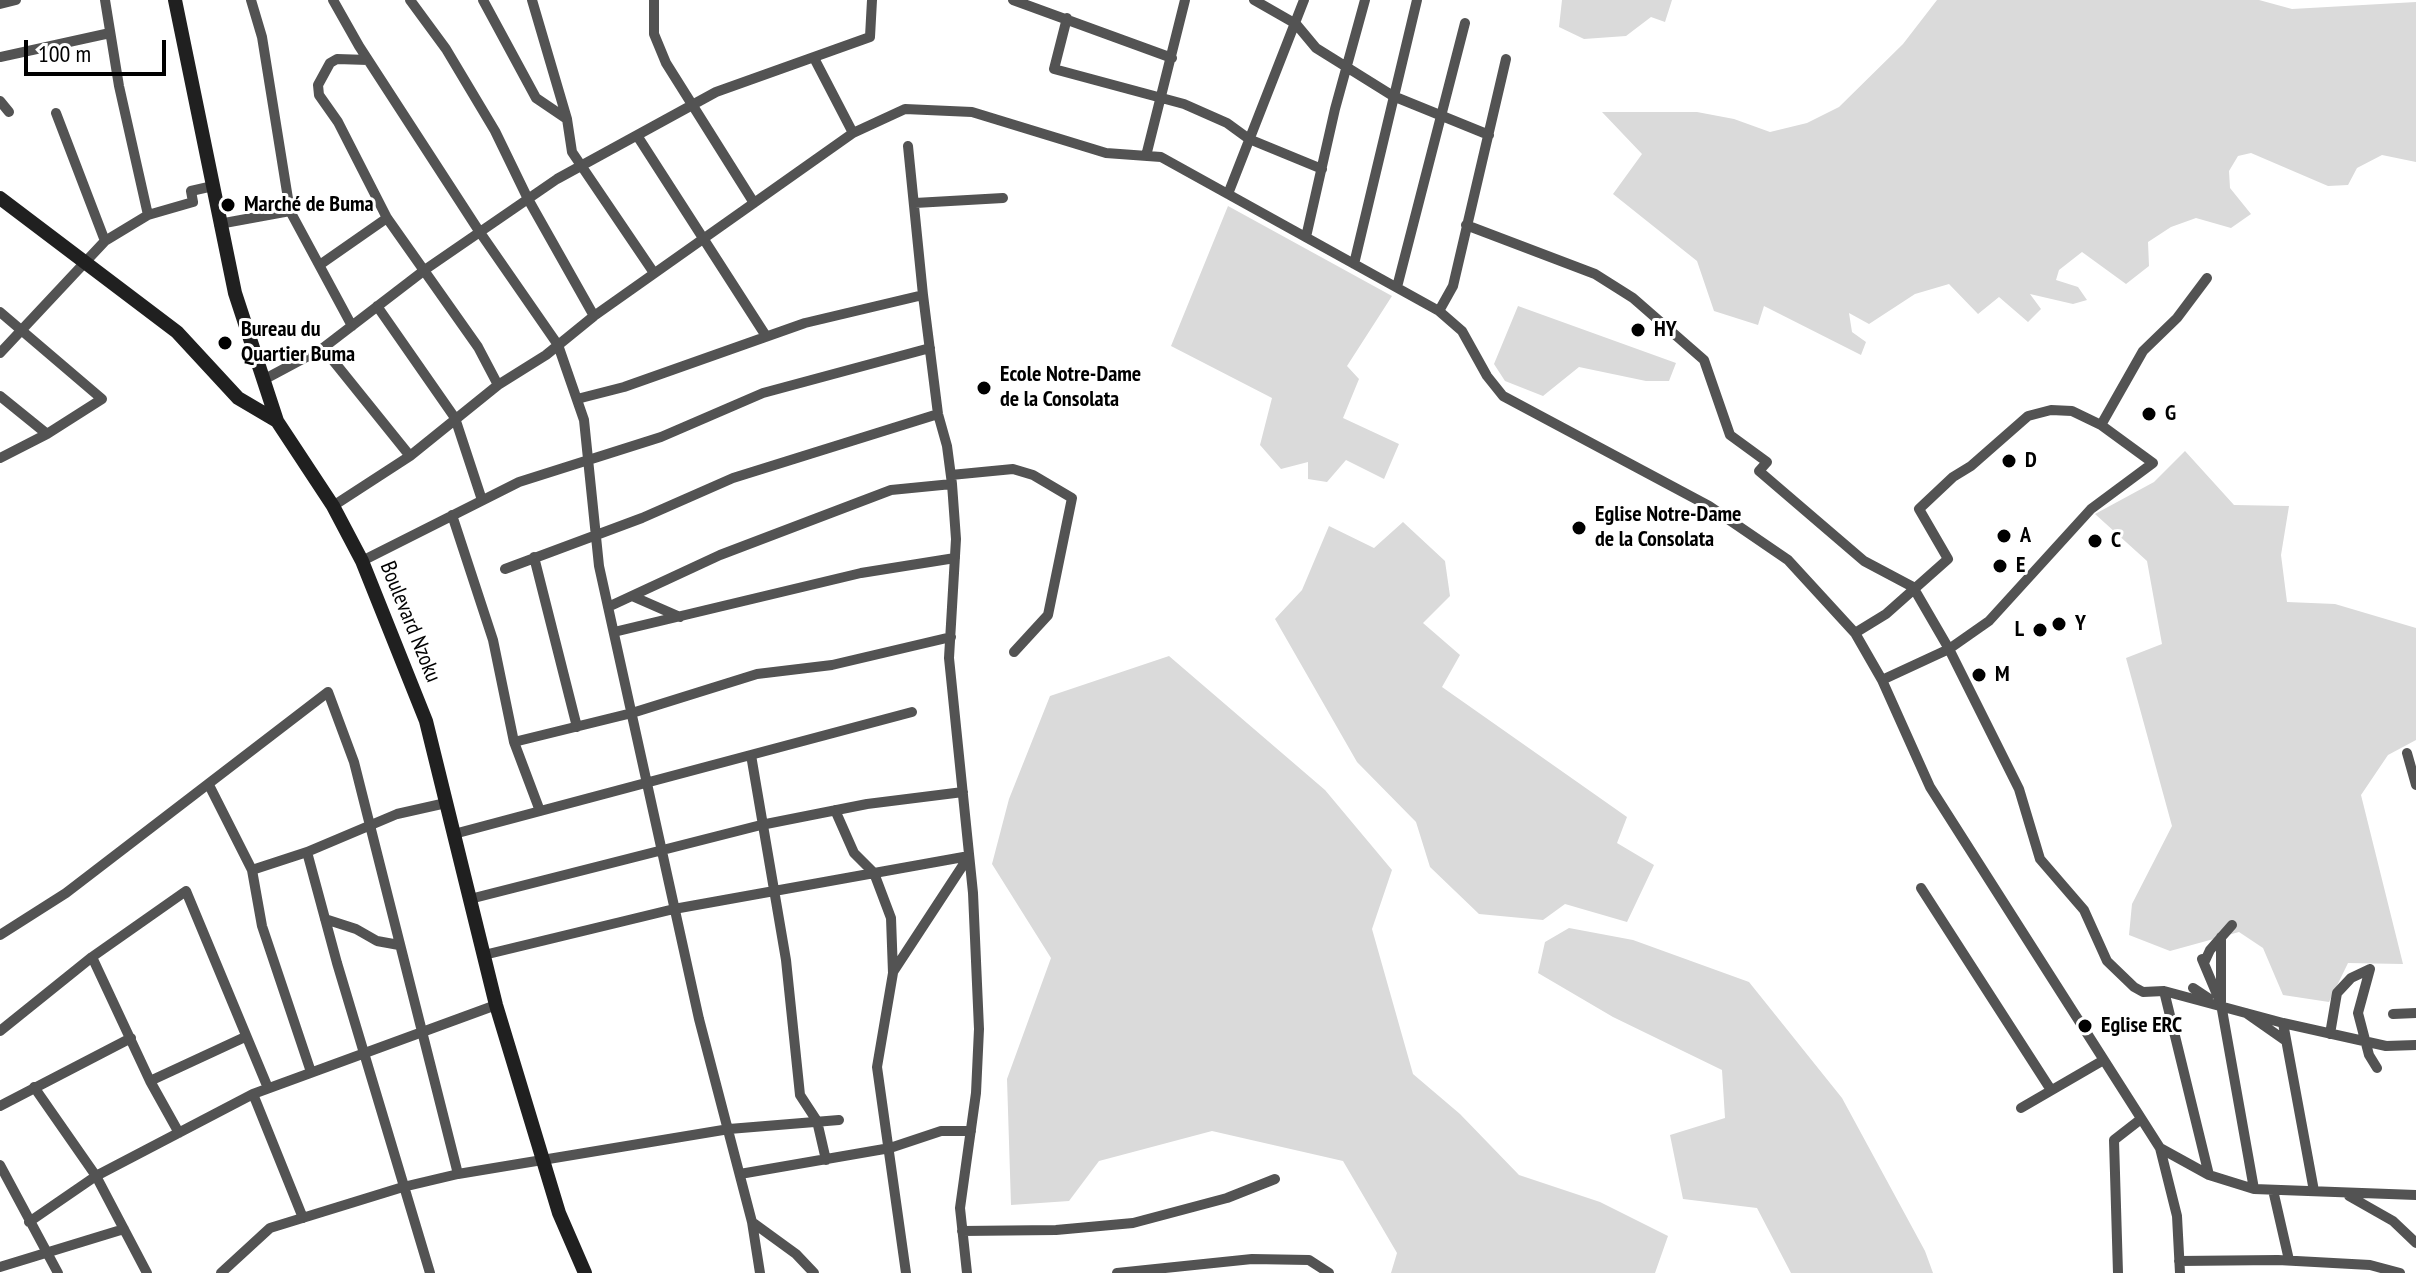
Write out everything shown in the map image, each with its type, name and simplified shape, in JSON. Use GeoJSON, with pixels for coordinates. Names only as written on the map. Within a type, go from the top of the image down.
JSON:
{"type":"FeatureCollection","features":[{"type":"Feature","properties":{"kind":"street"},"geometry":{"type":"LineString","coordinates":[[0,4],[16,0]]}},
{"type":"Feature","properties":{"kind":"street"},"geometry":{"type":"LineString","coordinates":[[105,0],[148,215]]}},
{"type":"Feature","properties":{"kind":"street","name":"Boulevard Nzoku"},"geometry":{"type":"LineString","coordinates":[[175,0],[235,293],[277,421],[333,506],[362,561],[426,721],[496,1005],[559,1213],[585,1273]]}},
{"type":"Feature","properties":{"kind":"street"},"geometry":{"type":"LineString","coordinates":[[251,0],[262,37],[290,211],[352,326]]}},
{"type":"Feature","properties":{"kind":"street"},"geometry":{"type":"LineString","coordinates":[[333,0],[368,60],[479,231],[558,345],[577,399],[584,420],[596,533],[608,607],[674,909],[752,1222],[760,1273]]}},
{"type":"Feature","properties":{"kind":"street"},"geometry":{"type":"LineString","coordinates":[[410,0],[446,49],[487,118],[528,199],[594,316]]}},
{"type":"Feature","properties":{"kind":"street"},"geometry":{"type":"LineString","coordinates":[[483,0],[536,98],[567,119]]}},
{"type":"Feature","properties":{"kind":"street"},"geometry":{"type":"LineString","coordinates":[[532,0],[567,119],[572,152],[654,273]]}},
{"type":"Feature","properties":{"kind":"street"},"geometry":{"type":"LineString","coordinates":[[654,0],[654,34],[666,63],[754,203]]}},
{"type":"Feature","properties":{"kind":"street"},"geometry":{"type":"LineString","coordinates":[[265,379],[323,348],[479,231],[581,168],[716,92],[870,37],[872,0]]}},
{"type":"Feature","properties":{"kind":"street"},"geometry":{"type":"LineString","coordinates":[[1013,0],[1172,58]]}},
{"type":"Feature","properties":{"kind":"street"},"geometry":{"type":"LineString","coordinates":[[1146,156],[1184,2],[1172,0]]}},
{"type":"Feature","properties":{"kind":"street"},"geometry":{"type":"LineString","coordinates":[[1254,0],[1296,24],[1316,48],[1393,96],[1489,135]]}},
{"type":"Feature","properties":{"kind":"street"},"geometry":{"type":"LineString","coordinates":[[1228,194],[1304,0]]}},
{"type":"Feature","properties":{"kind":"street"},"geometry":{"type":"LineString","coordinates":[[1306,237],[1365,0]]}},
{"type":"Feature","properties":{"kind":"street"},"geometry":{"type":"LineString","coordinates":[[1354,264],[1417,0]]}},
{"type":"Feature","properties":{"kind":"street"},"geometry":{"type":"LineString","coordinates":[[1067,18],[1054,69],[1184,104],[1227,123],[1249,139],[1322,169]]}},
{"type":"Feature","properties":{"kind":"street"},"geometry":{"type":"LineString","coordinates":[[1397,287],[1417,221],[1440,115],[1465,23]]}},
{"type":"Feature","properties":{"kind":"street"},"geometry":{"type":"LineString","coordinates":[[0,57],[110,33]]}},
{"type":"Feature","properties":{"kind":"street"},"geometry":{"type":"LineString","coordinates":[[814,58],[853,133]]}},
{"type":"Feature","properties":{"kind":"street"},"geometry":{"type":"LineString","coordinates":[[368,60],[337,59],[330,63],[318,85],[319,95],[338,122],[387,218],[426,269],[488,362],[498,385]]}},
{"type":"Feature","properties":{"kind":"street"},"geometry":{"type":"LineString","coordinates":[[1439,311],[1453,286],[1506,59]]}},
{"type":"Feature","properties":{"kind":"street"},"geometry":{"type":"LineString","coordinates":[[0,101],[9,112]]}},
{"type":"Feature","properties":{"kind":"street"},"geometry":{"type":"LineString","coordinates":[[333,506],[410,456],[498,385],[853,133],[905,109],[972,112],[1106,153],[1161,157],[1439,311],[1462,331],[1487,376],[1503,396],[1709,506],[1788,560],[1855,633],[1882,680],[1930,787],[2160,1148],[2177,1216],[2180,1273]]}},
{"type":"Feature","properties":{"kind":"street"},"geometry":{"type":"LineString","coordinates":[[56,113],[105,241]]}},
{"type":"Feature","properties":{"kind":"street"},"geometry":{"type":"LineString","coordinates":[[638,137],[766,336]]}},
{"type":"Feature","properties":{"kind":"street"},"geometry":{"type":"LineString","coordinates":[[908,146],[938,414],[951,479],[955,558],[949,658],[969,856],[979,1029],[971,1131],[960,1208],[967,1273]]}},
{"type":"Feature","properties":{"kind":"street"},"geometry":{"type":"LineString","coordinates":[[0,353],[105,241],[148,215],[193,202],[191,191],[213,186]]}},
{"type":"Feature","properties":{"kind":"street"},"geometry":{"type":"LineString","coordinates":[[0,198],[177,332],[238,398],[277,421]]}},
{"type":"Feature","properties":{"kind":"street"},"geometry":{"type":"LineString","coordinates":[[915,203],[1003,198]]}},
{"type":"Feature","properties":{"kind":"street"},"geometry":{"type":"LineString","coordinates":[[219,224],[290,211]]}},
{"type":"Feature","properties":{"kind":"street"},"geometry":{"type":"LineString","coordinates":[[321,264],[387,218]]}},
{"type":"Feature","properties":{"kind":"street"},"geometry":{"type":"LineString","coordinates":[[1466,225],[1595,274],[1633,298],[1704,360],[1730,435],[1767,462],[1759,471],[1864,561],[1913,587],[1949,649],[2019,789],[2040,859],[2084,910],[2107,961],[2138,990],[2164,991],[2221,1004],[2245,1012],[2282,1033],[2330,1034],[2370,1043],[2416,1045]]}},
{"type":"Feature","properties":{"kind":"street"},"geometry":{"type":"LineString","coordinates":[[2101,425],[2143,351],[2177,318],[2207,278]]}},
{"type":"Feature","properties":{"kind":"street"},"geometry":{"type":"LineString","coordinates":[[577,399],[624,387],[766,336],[923,295]]}},
{"type":"Feature","properties":{"kind":"street"},"geometry":{"type":"LineString","coordinates":[[377,306],[455,418],[482,500]]}},
{"type":"Feature","properties":{"kind":"street"},"geometry":{"type":"LineString","coordinates":[[0,312],[102,399],[47,434],[0,458]]}},
{"type":"Feature","properties":{"kind":"street"},"geometry":{"type":"LineString","coordinates":[[323,348],[410,456]]}},
{"type":"Feature","properties":{"kind":"street"},"geometry":{"type":"LineString","coordinates":[[362,561],[519,482],[661,437],[763,393],[930,348]]}},
{"type":"Feature","properties":{"kind":"street"},"geometry":{"type":"LineString","coordinates":[[0,396],[47,434]]}},
{"type":"Feature","properties":{"kind":"street"},"geometry":{"type":"LineString","coordinates":[[1855,633],[1886,614],[1948,559],[1919,509],[2028,416],[2051,410],[2072,411],[2101,425],[2153,463],[2091,509],[1989,621],[1949,649],[1882,680]]}},
{"type":"Feature","properties":{"kind":"street"},"geometry":{"type":"LineString","coordinates":[[505,569],[642,518],[733,478],[938,414]]}},
{"type":"Feature","properties":{"kind":"street"},"geometry":{"type":"LineString","coordinates":[[608,607],[720,555],[891,490],[1013,469],[1033,475],[1072,498],[1048,615],[1014,652]]}},
{"type":"Feature","properties":{"kind":"street"},"geometry":{"type":"LineString","coordinates":[[452,515],[493,640],[514,742],[540,811]]}},
{"type":"Feature","properties":{"kind":"street"},"geometry":{"type":"LineString","coordinates":[[534,557],[577,727]]}},
{"type":"Feature","properties":{"kind":"street"},"geometry":{"type":"LineString","coordinates":[[614,632],[861,573],[955,558]]}},
{"type":"Feature","properties":{"kind":"street"},"geometry":{"type":"LineString","coordinates":[[632,596],[680,617]]}},
{"type":"Feature","properties":{"kind":"street"},"geometry":{"type":"LineString","coordinates":[[514,742],[632,713],[757,674],[832,665],[951,637]]}},
{"type":"Feature","properties":{"kind":"street"},"geometry":{"type":"LineString","coordinates":[[0,935],[66,893],[328,692],[354,762],[399,945],[409,970],[458,1174]]}},
{"type":"Feature","properties":{"kind":"street"},"geometry":{"type":"LineString","coordinates":[[454,834],[912,712]]}},
{"type":"Feature","properties":{"kind":"street"},"geometry":{"type":"LineString","coordinates":[[2407,753],[2416,785]]}},
{"type":"Feature","properties":{"kind":"street"},"geometry":{"type":"LineString","coordinates":[[751,755],[786,960],[800,1095],[817,1121],[826,1160]]}},
{"type":"Feature","properties":{"kind":"street"},"geometry":{"type":"LineString","coordinates":[[209,785],[252,870],[262,926],[311,1072]]}},
{"type":"Feature","properties":{"kind":"street"},"geometry":{"type":"LineString","coordinates":[[470,899],[761,825],[835,810],[963,792]]}},
{"type":"Feature","properties":{"kind":"street"},"geometry":{"type":"LineString","coordinates":[[252,870],[307,852],[397,814],[446,803]]}},
{"type":"Feature","properties":{"kind":"street"},"geometry":{"type":"LineString","coordinates":[[835,810],[854,853],[874,873],[891,918],[893,973],[877,1067],[906,1273]]}},
{"type":"Feature","properties":{"kind":"street"},"geometry":{"type":"LineString","coordinates":[[307,852],[430,1273]]}},
{"type":"Feature","properties":{"kind":"street"},"geometry":{"type":"LineString","coordinates":[[484,955],[674,909],[969,856]]}},
{"type":"Feature","properties":{"kind":"street"},"geometry":{"type":"LineString","coordinates":[[893,973],[969,856]]}},
{"type":"Feature","properties":{"kind":"street"},"geometry":{"type":"LineString","coordinates":[[1921,888],[2051,1090]]}},
{"type":"Feature","properties":{"kind":"street"},"geometry":{"type":"LineString","coordinates":[[0,1031],[92,957],[186,891],[268,1088]]}},
{"type":"Feature","properties":{"kind":"street"},"geometry":{"type":"LineString","coordinates":[[325,919],[356,929],[377,941],[399,945]]}},
{"type":"Feature","properties":{"kind":"street"},"geometry":{"type":"LineString","coordinates":[[2221,1004],[2203,961],[2232,925]]}},
{"type":"Feature","properties":{"kind":"street"},"geometry":{"type":"LineString","coordinates":[[2221,937],[2221,1004],[2254,1189]]}},
{"type":"Feature","properties":{"kind":"street"},"geometry":{"type":"LineString","coordinates":[[2209,976],[2214,947]]}},
{"type":"Feature","properties":{"kind":"street"},"geometry":{"type":"LineString","coordinates":[[92,957],[150,1081],[179,1133]]}},
{"type":"Feature","properties":{"kind":"street"},"geometry":{"type":"LineString","coordinates":[[2330,1034],[2337,993],[2351,978],[2370,969],[2358,1013],[2370,1043],[2375,1067]]}},
{"type":"Feature","properties":{"kind":"street"},"geometry":{"type":"LineString","coordinates":[[2193,988],[2221,1004]]}},
{"type":"Feature","properties":{"kind":"street"},"geometry":{"type":"LineString","coordinates":[[2164,991],[2209,1175]]}},
{"type":"Feature","properties":{"kind":"street"},"geometry":{"type":"LineString","coordinates":[[29,1222],[96,1176],[253,1094],[496,1005]]}},
{"type":"Feature","properties":{"kind":"street"},"geometry":{"type":"LineString","coordinates":[[2393,1014],[2416,1013]]}},
{"type":"Feature","properties":{"kind":"street"},"geometry":{"type":"LineString","coordinates":[[2282,1033],[2314,1191]]}},
{"type":"Feature","properties":{"kind":"street"},"geometry":{"type":"LineString","coordinates":[[150,1081],[245,1037]]}},
{"type":"Feature","properties":{"kind":"street"},"geometry":{"type":"LineString","coordinates":[[0,1106],[131,1038]]}},
{"type":"Feature","properties":{"kind":"street"},"geometry":{"type":"LineString","coordinates":[[2021,1108],[2102,1061]]}},
{"type":"Feature","properties":{"kind":"street"},"geometry":{"type":"LineString","coordinates":[[34,1087],[96,1176],[147,1273]]}},
{"type":"Feature","properties":{"kind":"street"},"geometry":{"type":"LineString","coordinates":[[253,1094],[303,1218]]}},
{"type":"Feature","properties":{"kind":"street"},"geometry":{"type":"LineString","coordinates":[[2118,1273],[2114,1140],[2141,1119]]}},
{"type":"Feature","properties":{"kind":"street"},"geometry":{"type":"LineString","coordinates":[[221,1273],[270,1228],[403,1187],[458,1174],[729,1129],[839,1120]]}},
{"type":"Feature","properties":{"kind":"street"},"geometry":{"type":"LineString","coordinates":[[740,1174],[890,1148],[941,1131],[971,1131]]}},
{"type":"Feature","properties":{"kind":"street"},"geometry":{"type":"LineString","coordinates":[[2160,1148],[2209,1175],[2254,1189],[2347,1195],[2416,1195]]}},
{"type":"Feature","properties":{"kind":"street"},"geometry":{"type":"LineString","coordinates":[[0,1165],[58,1273]]}},
{"type":"Feature","properties":{"kind":"street"},"geometry":{"type":"LineString","coordinates":[[962,1231],[1056,1230],[1133,1223],[1227,1198],[1275,1179]]}},
{"type":"Feature","properties":{"kind":"street"},"geometry":{"type":"LineString","coordinates":[[2273,1190],[2289,1260]]}},
{"type":"Feature","properties":{"kind":"street"},"geometry":{"type":"LineString","coordinates":[[2347,1195],[2393,1221],[2416,1243]]}},
{"type":"Feature","properties":{"kind":"street"},"geometry":{"type":"LineString","coordinates":[[752,1222],[796,1254],[813,1273]]}},
{"type":"Feature","properties":{"kind":"street"},"geometry":{"type":"LineString","coordinates":[[0,1267],[124,1229]]}},
{"type":"Feature","properties":{"kind":"street"},"geometry":{"type":"LineString","coordinates":[[1117,1273],[1252,1259],[1309,1260],[1329,1273]]}},
{"type":"Feature","properties":{"kind":"street"},"geometry":{"type":"LineString","coordinates":[[2179,1261],[2289,1260],[2370,1265],[2400,1273]]}},
{"type":"Feature","properties":{"kind":"shaded area"},"geometry":{"type":"Polygon","coordinates":[[[1562,0],[1672,0],[1665,22],[1651,17],[1626,36],[1584,39],[1559,27],[1562,0]]]}},
{"type":"Feature","properties":{"kind":"shaded area"},"geometry":{"type":"Polygon","coordinates":[[[1937,0],[2259,0],[2292,9],[2416,2],[2416,162],[2382,155],[2357,168],[2348,185],[2328,186],[2251,153],[2238,156],[2229,171],[2230,188],[2251,214],[2231,228],[2196,218],[2171,227],[2148,242],[2149,266],[2126,284],[2082,252],[2059,270],[2056,280],[2078,287],[2087,300],[2073,304],[2030,294],[2041,309],[2028,322],[1999,297],[1978,314],[1949,284],[1915,294],[1869,324],[1849,313],[1852,332],[1866,342],[1861,355],[1764,306],[1758,325],[1714,311],[1697,261],[1613,194],[1642,154],[1602,112],[1697,112],[1734,119],[1770,132],[1807,123],[1839,107],[1903,44],[1937,0]]]}},
{"type":"Feature","properties":{"kind":"shaded area"},"geometry":{"type":"Polygon","coordinates":[[[1228,206],[1392,296],[1347,366],[1359,379],[1343,418],[1399,444],[1384,479],[1346,460],[1327,482],[1308,479],[1308,462],[1281,469],[1260,445],[1272,398],[1171,346],[1228,206]]]}},
{"type":"Feature","properties":{"kind":"shaded area"},"geometry":{"type":"Polygon","coordinates":[[[1518,306],[1676,363],[1669,381],[1646,381],[1579,367],[1543,396],[1505,381],[1494,364],[1518,306]]]}},
{"type":"Feature","properties":{"kind":"shaded area"},"geometry":{"type":"Polygon","coordinates":[[[2185,451],[2234,505],[2289,506],[2281,555],[2287,602],[2335,604],[2416,628],[2416,740],[2388,755],[2361,795],[2403,964],[2348,963],[2329,1002],[2283,995],[2263,948],[2239,932],[2170,951],[2129,935],[2132,904],[2172,826],[2126,658],[2162,644],[2147,561],[2095,514],[2154,482],[2185,451]]]}},
{"type":"Feature","properties":{"kind":"shaded area"},"geometry":{"type":"Polygon","coordinates":[[[1403,522],[1445,561],[1450,596],[1423,623],[1460,655],[1442,687],[1627,817],[1617,843],[1654,865],[1627,922],[1565,904],[1543,920],[1479,914],[1430,867],[1416,822],[1357,762],[1275,619],[1302,590],[1329,526],[1374,548],[1403,522]]]}},
{"type":"Feature","properties":{"kind":"shaded area"},"geometry":{"type":"Polygon","coordinates":[[[1169,656],[1325,790],[1392,870],[1372,929],[1413,1074],[1460,1114],[1519,1175],[1600,1202],[1668,1236],[1655,1273],[1391,1273],[1397,1253],[1343,1161],[1212,1131],[1099,1161],[1069,1201],[1011,1205],[1007,1079],[1051,958],[992,864],[1009,799],[1050,696],[1169,656]]]}},
{"type":"Feature","properties":{"kind":"shaded area"},"geometry":{"type":"Polygon","coordinates":[[[1569,928],[1633,940],[1749,982],[1842,1098],[1925,1251],[1933,1273],[1791,1273],[1757,1208],[1683,1199],[1670,1135],[1725,1118],[1722,1070],[1613,1017],[1538,973],[1545,942],[1569,928]]]}},
{"type":"Feature","properties":{"kind":"place","name":"Marché de Buma"},"geometry":{"type":"Point","coordinates":[228,205]}},
{"type":"Feature","properties":{"kind":"place","name":"HY"},"geometry":{"type":"Point","coordinates":[1638,330]}},
{"type":"Feature","properties":{"kind":"place","name":"Bureau du Quartier Buma"},"geometry":{"type":"Point","coordinates":[225,343]}},
{"type":"Feature","properties":{"kind":"place","name":"Ecole Notre-Dame de la Consolata"},"geometry":{"type":"Point","coordinates":[984,388]}},
{"type":"Feature","properties":{"kind":"place","name":"G"},"geometry":{"type":"Point","coordinates":[2149,414]}},
{"type":"Feature","properties":{"kind":"place","name":"D"},"geometry":{"type":"Point","coordinates":[2009,461]}},
{"type":"Feature","properties":{"kind":"place","name":"Eglise Notre-Dame de la Consolata"},"geometry":{"type":"Point","coordinates":[1579,528]}},
{"type":"Feature","properties":{"kind":"place","name":"A"},"geometry":{"type":"Point","coordinates":[2004,536]}},
{"type":"Feature","properties":{"kind":"place","name":"C"},"geometry":{"type":"Point","coordinates":[2095,541]}},
{"type":"Feature","properties":{"kind":"place","name":"E"},"geometry":{"type":"Point","coordinates":[2000,566]}},
{"type":"Feature","properties":{"kind":"place","name":"Y"},"geometry":{"type":"Point","coordinates":[2059,624]}},
{"type":"Feature","properties":{"kind":"place","name":"L"},"geometry":{"type":"Point","coordinates":[2040,630]}},
{"type":"Feature","properties":{"kind":"place","name":"M"},"geometry":{"type":"Point","coordinates":[1979,675]}},
{"type":"Feature","properties":{"kind":"place","name":"Eglise ERC"},"geometry":{"type":"Point","coordinates":[2085,1026]}}]}
